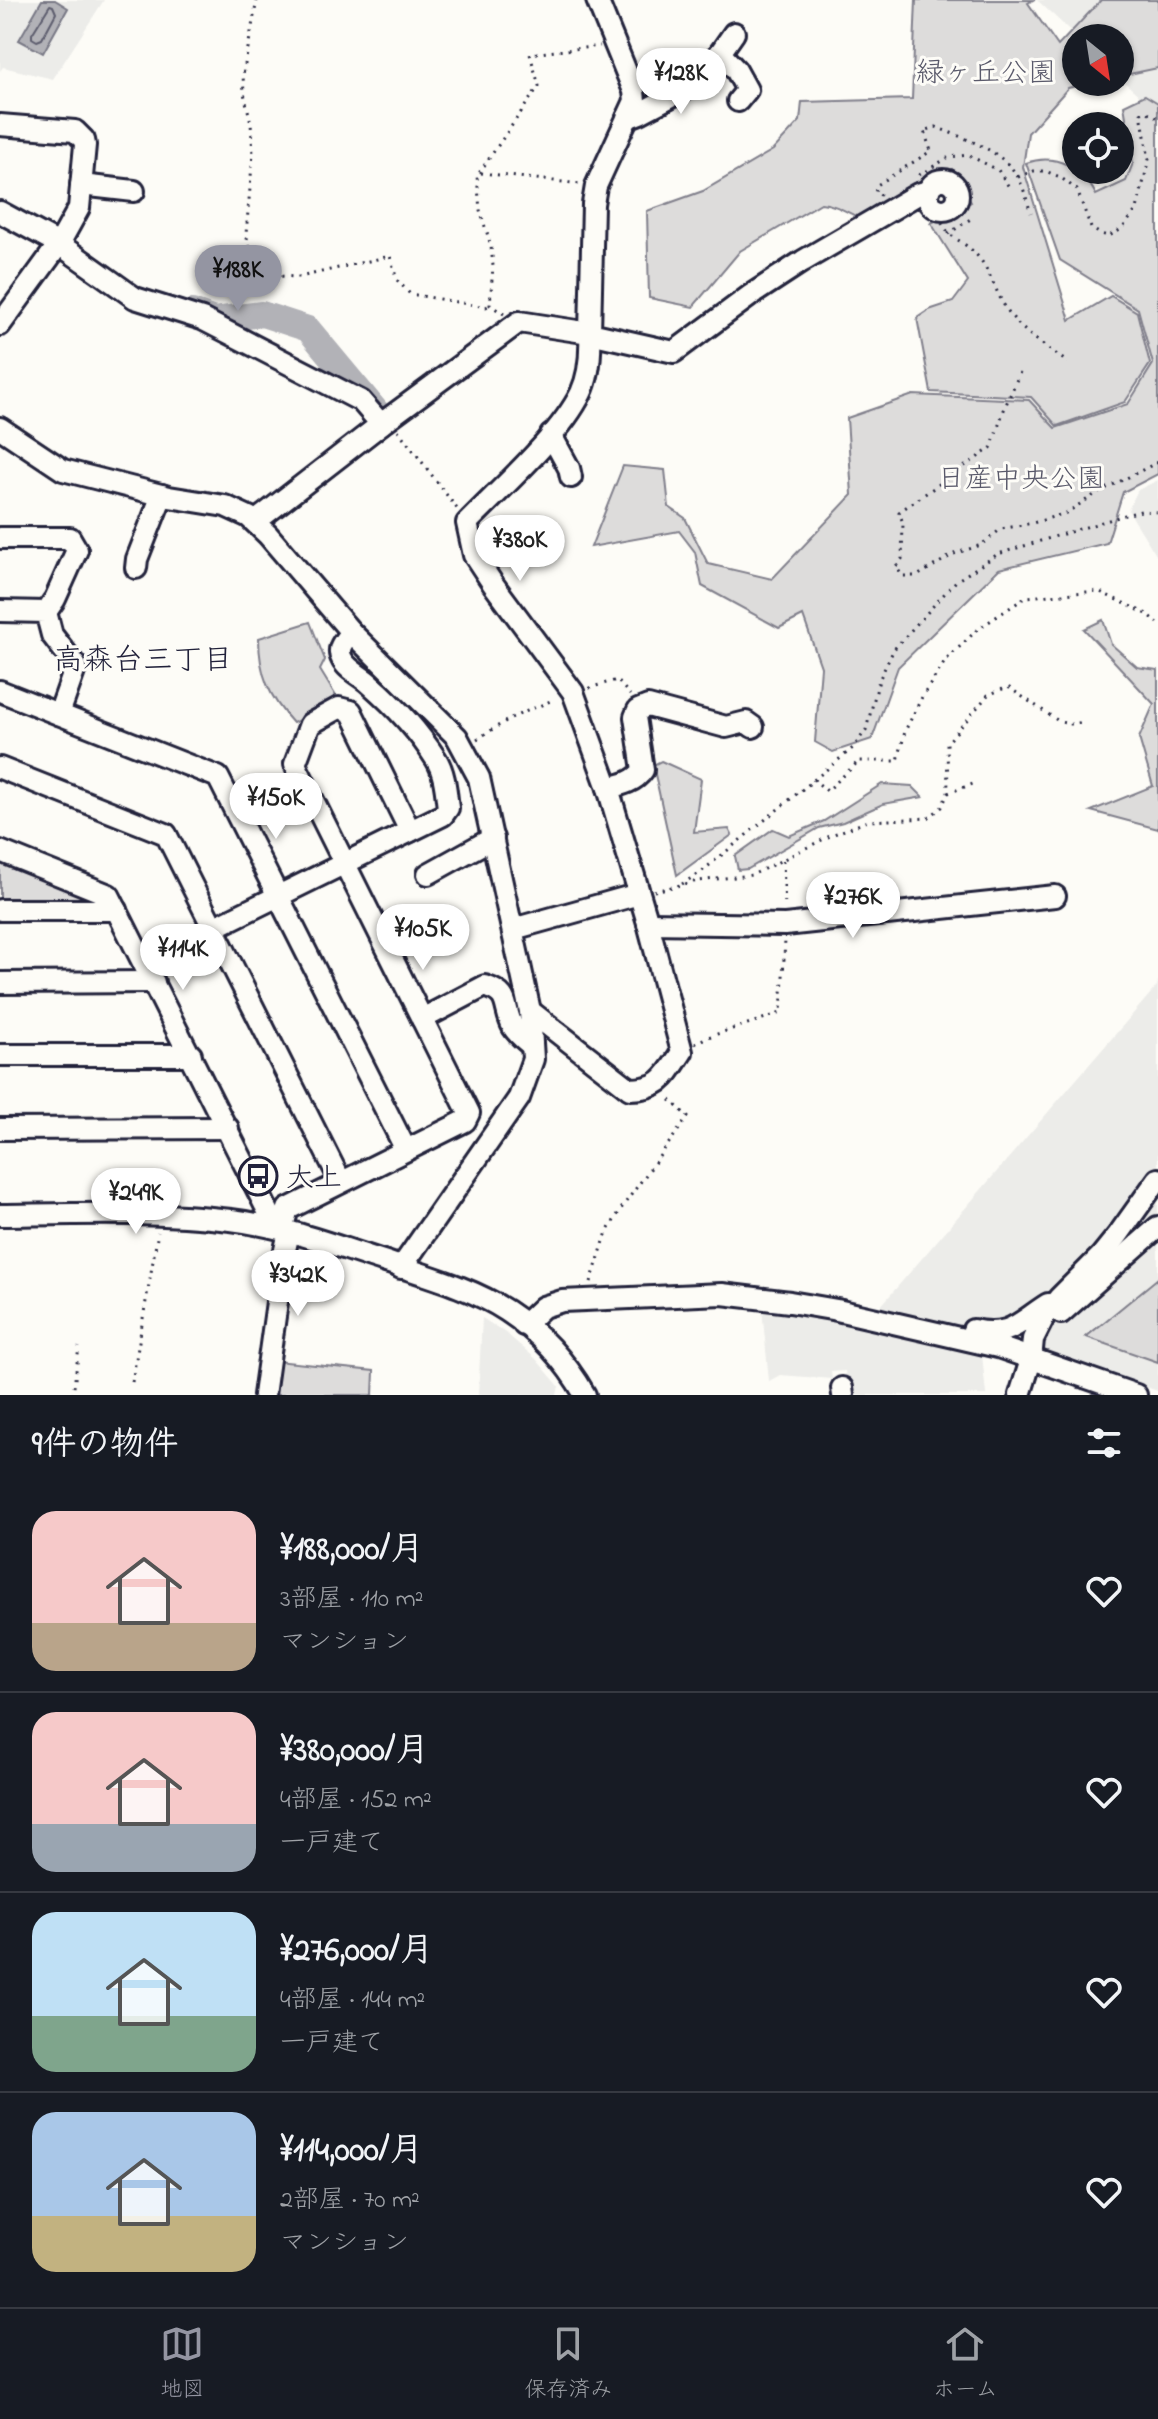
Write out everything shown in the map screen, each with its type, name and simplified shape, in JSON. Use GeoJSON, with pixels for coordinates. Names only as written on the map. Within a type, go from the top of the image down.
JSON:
{"type":"FeatureCollection","features":[{"type":"Feature","properties":{"kind":"street"},"geometry":{"type":"LineString","coordinates":[[530,1011],[630,1089],[641,1089],[662,1081],[682,1052],[608,788],[573,692],[474,555],[467,523],[568,415],[582,391],[591,359],[593,204],[596,186],[635,101],[634,91],[597,0]]}},
{"type":"Feature","properties":{"kind":"street"},"geometry":{"type":"LineString","coordinates":[[627,118],[685,89],[720,53],[734,33]]}},
{"type":"Feature","properties":{"kind":"street"},"geometry":{"type":"LineString","coordinates":[[720,53],[736,70],[747,90],[738,101]]}},
{"type":"Feature","properties":{"kind":"street"},"geometry":{"type":"LineString","coordinates":[[0,125],[75,131],[85,145],[79,208],[59,244],[0,325]]}},
{"type":"Feature","properties":{"kind":"street"},"geometry":{"type":"LineString","coordinates":[[81,185],[134,191]]}},
{"type":"Feature","properties":{"kind":"street"},"geometry":{"type":"LineString","coordinates":[[255,522],[519,322],[590,333],[674,352],[803,261],[918,194],[932,200]]}},
{"type":"Feature","properties":{"kind":"street"},"geometry":{"type":"LineString","coordinates":[[0,212],[59,244],[135,298],[202,319],[361,401],[385,421]]}},
{"type":"Feature","properties":{"kind":"street"},"geometry":{"type":"LineString","coordinates":[[0,428],[63,470],[162,495],[225,506],[255,522],[351,632],[457,737],[479,778],[530,1011],[533,1059],[519,1098],[401,1268]]}},
{"type":"Feature","properties":{"kind":"street"},"geometry":{"type":"LineString","coordinates":[[551,435],[571,477]]}},
{"type":"Feature","properties":{"kind":"street"},"geometry":{"type":"LineString","coordinates":[[136,568],[162,495]]}},
{"type":"Feature","properties":{"kind":"street"},"geometry":{"type":"LineString","coordinates":[[0,538],[70,538],[77,550],[46,612],[52,635],[76,666],[59,714]]}},
{"type":"Feature","properties":{"kind":"street"},"geometry":{"type":"LineString","coordinates":[[0,611],[46,612]]}},
{"type":"Feature","properties":{"kind":"street"},"geometry":{"type":"LineString","coordinates":[[144,962],[443,815],[448,808],[438,761],[401,715],[344,663],[340,647],[351,632]]}},
{"type":"Feature","properties":{"kind":"street"},"geometry":{"type":"LineString","coordinates":[[0,691],[218,777],[406,1150]]}},
{"type":"Feature","properties":{"kind":"street"},"geometry":{"type":"LineString","coordinates":[[608,788],[625,784],[643,770],[635,717],[638,710],[648,706],[726,727],[746,722],[753,727]]}},
{"type":"Feature","properties":{"kind":"street"},"geometry":{"type":"LineString","coordinates":[[264,1395],[283,1259],[282,1229],[288,1209],[465,1121],[469,1113],[295,764],[310,724],[339,708],[351,711],[410,831]]}},
{"type":"Feature","properties":{"kind":"street"},"geometry":{"type":"LineString","coordinates":[[0,768],[166,834],[341,1182]]}},
{"type":"Feature","properties":{"kind":"street"},"geometry":{"type":"LineString","coordinates":[[428,874],[493,838]]}},
{"type":"Feature","properties":{"kind":"street"},"geometry":{"type":"LineString","coordinates":[[0,851],[109,895],[282,1229]]}},
{"type":"Feature","properties":{"kind":"street"},"geometry":{"type":"LineString","coordinates":[[513,929],[639,894]]}},
{"type":"Feature","properties":{"kind":"street"},"geometry":{"type":"LineString","coordinates":[[648,923],[785,925],[1055,896]]}},
{"type":"Feature","properties":{"kind":"street"},"geometry":{"type":"LineString","coordinates":[[0,910],[117,910]]}},
{"type":"Feature","properties":{"kind":"street"},"geometry":{"type":"LineString","coordinates":[[0,983],[154,982]]}},
{"type":"Feature","properties":{"kind":"street"},"geometry":{"type":"LineString","coordinates":[[422,1019],[485,986],[498,990],[505,1000],[512,1025],[519,1036],[532,1046]]}},
{"type":"Feature","properties":{"kind":"street"},"geometry":{"type":"LineString","coordinates":[[0,1055],[191,1055]]}},
{"type":"Feature","properties":{"kind":"street"},"geometry":{"type":"LineString","coordinates":[[0,1129],[228,1128]]}},
{"type":"Feature","properties":{"kind":"street"},"geometry":{"type":"LineString","coordinates":[[1020,1395],[1031,1360],[1033,1339],[1045,1315],[1110,1245],[1158,1179]]}},
{"type":"Feature","properties":{"kind":"street"},"geometry":{"type":"LineString","coordinates":[[0,1215],[162,1213],[233,1220],[282,1229],[461,1288],[506,1311],[544,1342],[576,1392]]}},
{"type":"Feature","properties":{"kind":"street"},"geometry":{"type":"LineString","coordinates":[[1031,1360],[1058,1317],[1158,1227]]}},
{"type":"Feature","properties":{"kind":"street"},"geometry":{"type":"LineString","coordinates":[[524,1325],[550,1304],[674,1295],[735,1295],[837,1310],[998,1347],[1136,1395]]}},
{"type":"Feature","properties":{"kind":"street"},"geometry":{"type":"LineString","coordinates":[[898,1324],[947,1324],[987,1333],[1002,1332],[1023,1323],[1059,1298]]}},
{"type":"Feature","properties":{"kind":"path"},"geometry":{"type":"LineString","coordinates":[[257,0],[243,75],[253,154],[246,234],[251,253],[264,269],[277,276],[300,277],[390,256],[397,280],[410,294],[486,307],[490,305],[519,322]]}},
{"type":"Feature","properties":{"kind":"path"},"geometry":{"type":"LineString","coordinates":[[490,305],[491,246],[480,210],[477,176],[539,86],[530,54],[615,44]]}},
{"type":"Feature","properties":{"kind":"path"},"geometry":{"type":"LineString","coordinates":[[1018,177],[1045,171],[1060,177],[1077,190],[1091,228],[1109,236],[1122,229],[1137,209],[1149,159],[1141,113],[1146,111],[1158,118]]}},
{"type":"Feature","properties":{"kind":"path"},"geometry":{"type":"LineString","coordinates":[[885,194],[875,193],[877,185],[931,151],[924,131],[936,127],[992,151],[1007,162],[1018,177],[1031,213]]}},
{"type":"Feature","properties":{"kind":"path"},"geometry":{"type":"LineString","coordinates":[[911,180],[949,157],[960,154],[998,170],[1011,190]]}},
{"type":"Feature","properties":{"kind":"path"},"geometry":{"type":"LineString","coordinates":[[479,172],[596,186]]}},
{"type":"Feature","properties":{"kind":"path"},"geometry":{"type":"LineString","coordinates":[[932,200],[948,234],[967,245],[981,260],[1010,315],[1068,363]]}},
{"type":"Feature","properties":{"kind":"path"},"geometry":{"type":"LineString","coordinates":[[948,234],[972,218]]}},
{"type":"Feature","properties":{"kind":"path"},"geometry":{"type":"LineString","coordinates":[[1020,372],[991,448],[899,512],[903,523],[902,559],[896,566],[902,576],[917,576],[954,554],[981,545],[1001,529],[1066,513],[1158,462]]}},
{"type":"Feature","properties":{"kind":"path"},"geometry":{"type":"LineString","coordinates":[[385,421],[467,523]]}},
{"type":"Feature","properties":{"kind":"path"},"geometry":{"type":"LineString","coordinates":[[682,884],[701,872],[853,748],[862,738],[879,680],[894,649],[956,581],[998,554],[1125,515],[1141,511],[1158,512]]}},
{"type":"Feature","properties":{"kind":"path"},"geometry":{"type":"LineString","coordinates":[[813,779],[827,791],[859,761],[898,761],[905,731],[946,660],[978,629],[1026,597],[1098,591],[1149,615],[1158,623]]}},
{"type":"Feature","properties":{"kind":"path"},"geometry":{"type":"LineString","coordinates":[[639,894],[682,884],[752,875],[834,834],[868,821],[928,818],[942,807],[948,793],[947,743],[988,695],[1008,687],[1060,722],[1085,722]]}},
{"type":"Feature","properties":{"kind":"path"},"geometry":{"type":"LineString","coordinates":[[948,793],[973,784]]}},
{"type":"Feature","properties":{"kind":"path"},"geometry":{"type":"LineString","coordinates":[[682,1052],[705,1038],[781,1013],[785,925],[783,861]]}},
{"type":"Feature","properties":{"kind":"path"},"geometry":{"type":"LineString","coordinates":[[585,1300],[607,1232],[688,1117],[654,1085]]}},
{"type":"Feature","properties":{"kind":"path"},"geometry":{"type":"LineString","coordinates":[[132,1382],[162,1213]]}},
{"type":"Feature","properties":{"kind":"path"},"geometry":{"type":"LineString","coordinates":[[73,1395],[79,1347]]}},
{"type":"Feature","properties":{"kind":"shaded area"},"geometry":{"type":"Polygon","coordinates":[[[0,0],[104,0],[53,79],[3,67],[0,71],[0,0]]]}},
{"type":"Feature","properties":{"kind":"shaded area"},"geometry":{"type":"Polygon","coordinates":[[[1037,0],[1158,0],[1158,113],[1134,91],[1134,24],[1063,24],[1037,0]]]}},
{"type":"Feature","properties":{"kind":"shaded area"},"geometry":{"type":"Polygon","coordinates":[[[1158,480],[1158,558],[1128,510],[1138,490],[1158,480]]]}},
{"type":"Feature","properties":{"kind":"shaded area"},"geometry":{"type":"Polygon","coordinates":[[[1158,980],[1158,1391],[1053,1356],[880,1307],[1157,986],[1158,980]]]}},
{"type":"Feature","properties":{"kind":"shaded area"},"geometry":{"type":"Polygon","coordinates":[[[762,1309],[982,1354],[986,1395],[848,1395],[845,1371],[831,1372],[832,1379],[780,1375],[769,1381],[762,1309]]]}},
{"type":"Feature","properties":{"kind":"shaded area"},"geometry":{"type":"Polygon","coordinates":[[[482,1318],[536,1359],[559,1386],[557,1395],[478,1395],[482,1318]]]}},
{"type":"Feature","properties":{"kind":"green space","name":"緑ヶ丘公園"},"geometry":{"type":"Polygon","coordinates":[[[916,0],[1033,0],[1028,3],[1058,46],[1062,42],[1062,95],[1028,133],[1023,167],[1070,320],[1111,296],[1137,312],[1150,364],[1125,402],[1057,426],[1031,397],[931,392],[917,318],[929,310],[953,302],[968,282],[931,223],[971,202],[952,169],[864,220],[838,207],[821,203],[740,251],[693,307],[649,298],[647,211],[703,191],[773,150],[800,121],[802,102],[912,99],[916,0]]]}},
{"type":"Feature","properties":{"kind":"green space","name":"緑ヶ丘公園"},"geometry":{"type":"Polygon","coordinates":[[[1101,0],[1158,0],[1158,68],[1134,73],[1134,24],[1079,24],[1101,0]]]}},
{"type":"Feature","properties":{"kind":"green space","name":"日産中央公園"},"geometry":{"type":"Polygon","coordinates":[[[1145,95],[1158,103],[1158,474],[1123,492],[1107,543],[999,569],[898,667],[872,739],[833,752],[815,742],[821,667],[803,616],[779,628],[702,586],[695,552],[679,531],[591,547],[623,466],[665,470],[669,507],[685,518],[708,564],[772,579],[852,495],[847,418],[913,395],[1029,400],[1055,428],[1128,404],[1153,364],[1138,309],[1060,260],[1026,163],[1037,160],[1062,163],[1062,184],[1089,184],[1096,195],[1120,184],[1134,184],[1134,112],[1125,112],[1124,105],[1145,95]]]}},
{"type":"Feature","properties":{"kind":"green space"},"geometry":{"type":"Polygon","coordinates":[[[1103,620],[1111,644],[1137,667],[1158,670],[1158,829],[1091,811],[1153,786],[1139,738],[1154,704],[1084,629],[1103,620]]]}},
{"type":"Feature","properties":{"kind":"green space"},"geometry":{"type":"Polygon","coordinates":[[[310,622],[325,660],[320,670],[339,701],[293,723],[278,704],[263,674],[259,638],[310,622]]]}},
{"type":"Feature","properties":{"kind":"green space"},"geometry":{"type":"Polygon","coordinates":[[[661,761],[701,779],[694,832],[729,829],[732,835],[677,875],[653,765],[661,761]]]}},
{"type":"Feature","properties":{"kind":"green space"},"geometry":{"type":"Polygon","coordinates":[[[882,784],[912,786],[923,797],[883,804],[843,822],[819,828],[748,869],[738,870],[735,856],[773,829],[789,836],[824,821],[882,784]]]}},
{"type":"Feature","properties":{"kind":"green space"},"geometry":{"type":"Polygon","coordinates":[[[0,860],[106,902],[0,905],[0,860]]]}},
{"type":"Feature","properties":{"kind":"green space"},"geometry":{"type":"Polygon","coordinates":[[[1158,1278],[1158,1362],[1086,1337],[1158,1278]]]}},
{"type":"Feature","properties":{"kind":"green space"},"geometry":{"type":"Polygon","coordinates":[[[276,1361],[374,1371],[373,1395],[268,1395],[276,1361]]]}},
{"type":"Feature","properties":{"kind":"water"},"geometry":{"type":"Polygon","coordinates":[[[42,0],[55,0],[68,8],[43,53],[19,40],[42,0]]]}},
{"type":"Feature","properties":{"kind":"waterway"},"geometry":{"type":"LineString","coordinates":[[192,312],[214,320],[262,314],[308,329],[377,412]]}},
{"type":"Feature","properties":{"kind":"place","name":"大上"},"geometry":{"type":"Point","coordinates":[258,1176]}},
{"type":"Feature","properties":{"kind":"district","name":"高森台三丁目"},"geometry":{"type":"Point","coordinates":[143,659]}}]}
